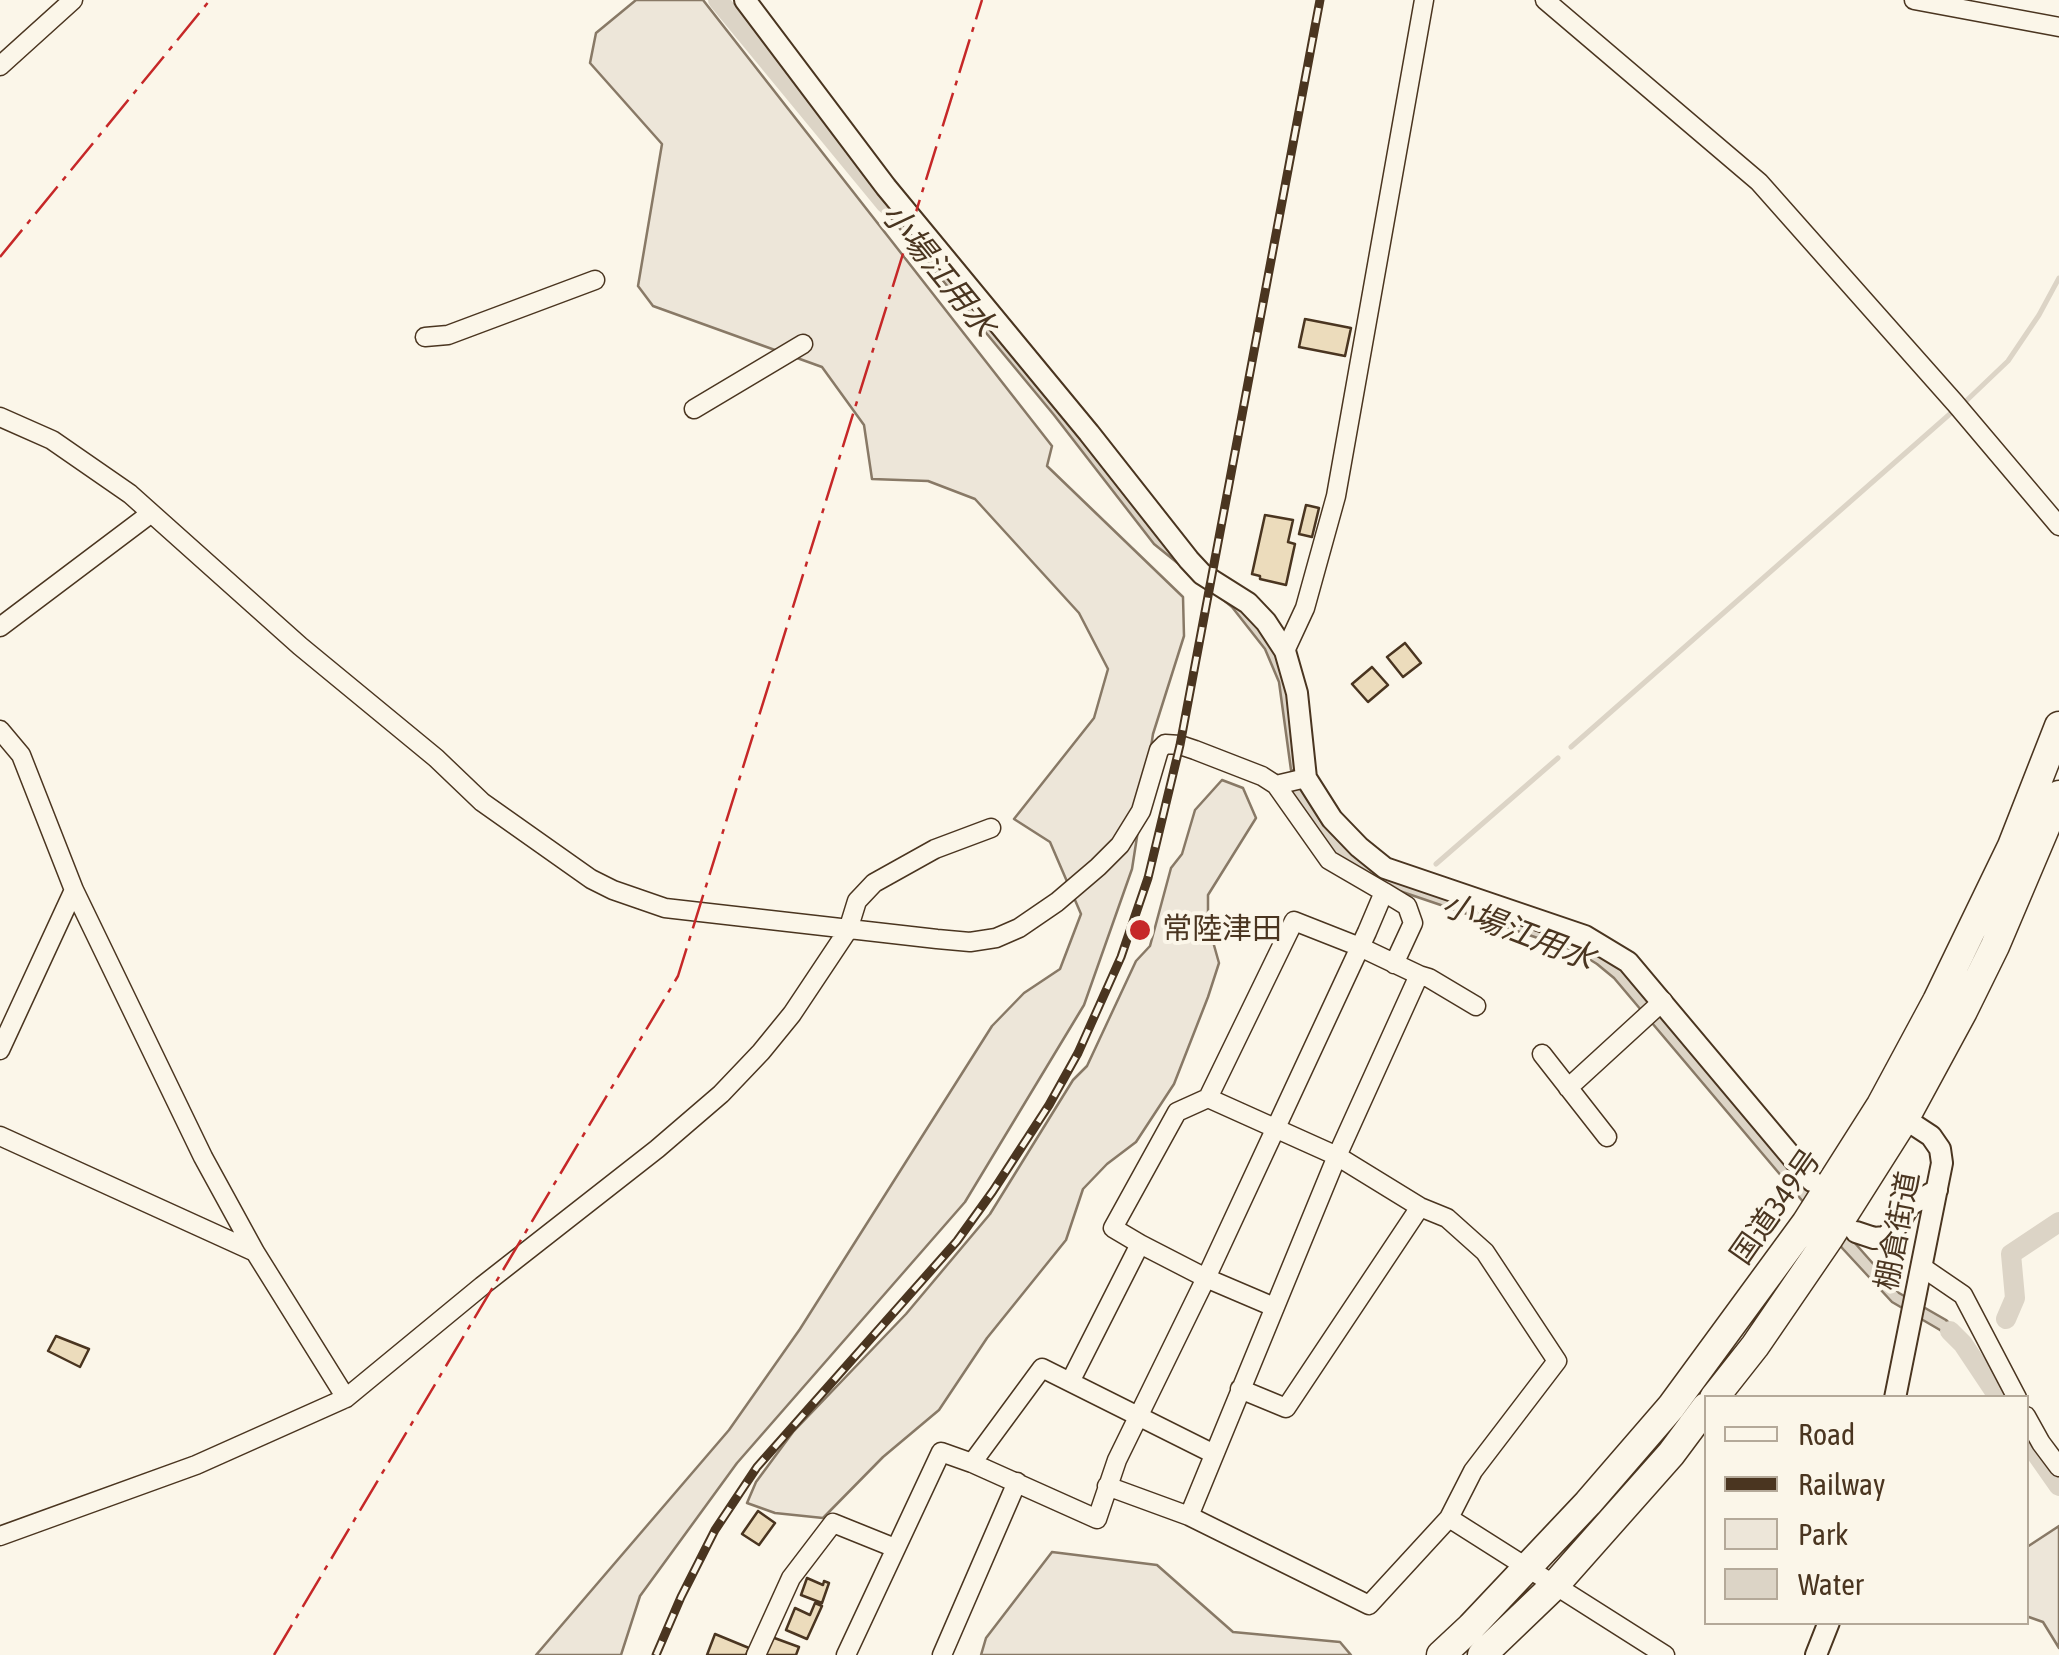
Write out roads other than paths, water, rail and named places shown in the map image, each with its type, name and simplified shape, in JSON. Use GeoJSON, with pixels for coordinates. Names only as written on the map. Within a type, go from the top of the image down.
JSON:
{"type":"FeatureCollection","features":[{"type":"Feature","properties":{"kind":"highway","name":"国道349号"},"geometry":{"type":"LineString","coordinates":[[1716,1395],[1829,1238],[1893,1111],[2012,846],[2059,726]]}},
{"type":"Feature","properties":{"kind":"highway","name":"国道349号"},"geometry":{"type":"LineString","coordinates":[[1441,1655],[1599,1491],[1694,1377],[1893,1111],[1963,1012],[2059,795]]}},
{"type":"Feature","properties":{"kind":"highway"},"geometry":{"type":"LineString","coordinates":[[1482,1655],[1554,1586],[1671,1454],[1704,1411]]}},
{"type":"Feature","properties":{"kind":"street"},"geometry":{"type":"LineString","coordinates":[[0,66],[73,0]]}},
{"type":"Feature","properties":{"kind":"street"},"geometry":{"type":"LineString","coordinates":[[745,0],[886,187],[1190,560],[1202,574],[1248,602],[1266,622],[1285,650],[1297,693],[1306,778],[1332,819],[1385,868],[1585,936],[1628,962],[1654,1009],[1812,1181]]}},
{"type":"Feature","properties":{"kind":"street"},"geometry":{"type":"LineString","coordinates":[[1285,650],[1305,608],[1336,496],[1424,0]]}},
{"type":"Feature","properties":{"kind":"street"},"geometry":{"type":"LineString","coordinates":[[1545,0],[1759,182],[2059,526]]}},
{"type":"Feature","properties":{"kind":"street"},"geometry":{"type":"LineString","coordinates":[[1914,0],[2059,27]]}},
{"type":"Feature","properties":{"kind":"street"},"geometry":{"type":"LineString","coordinates":[[425,336],[448,334],[596,280]]}},
{"type":"Feature","properties":{"kind":"street"},"geometry":{"type":"LineString","coordinates":[[694,408],[803,344]]}},
{"type":"Feature","properties":{"kind":"street"},"geometry":{"type":"LineString","coordinates":[[0,417],[52,440],[130,494],[482,802],[613,890],[665,908],[970,942],[996,938],[1019,928],[1056,902],[1120,845],[1141,810],[1159,750],[1166,744],[1196,750],[1276,785],[1329,860],[1407,906],[1413,923],[1394,964]]}},
{"type":"Feature","properties":{"kind":"street"},"geometry":{"type":"LineString","coordinates":[[0,626],[150,514]]}},
{"type":"Feature","properties":{"kind":"street"},"geometry":{"type":"LineString","coordinates":[[0,730],[21,756],[74,890],[203,1157],[346,1398]]}},
{"type":"Feature","properties":{"kind":"street"},"geometry":{"type":"LineString","coordinates":[[1276,785],[1306,778]]}},
{"type":"Feature","properties":{"kind":"street"},"geometry":{"type":"LineString","coordinates":[[0,1536],[196,1465],[346,1398],[658,1149],[720,1094],[792,1014],[848,930],[856,901],[874,882],[934,848],[991,828]]}},
{"type":"Feature","properties":{"kind":"street"},"geometry":{"type":"LineString","coordinates":[[0,1050],[74,890]]}},
{"type":"Feature","properties":{"kind":"street"},"geometry":{"type":"LineString","coordinates":[[846,1655],[941,1452],[1097,1519],[1107,1486],[1138,1417],[1384,892]]}},
{"type":"Feature","properties":{"kind":"street"},"geometry":{"type":"LineString","coordinates":[[1274,1307],[1206,1278],[1113,1228],[1176,1112],[1208,1098],[1294,921],[1429,978],[1476,1006]]}},
{"type":"Feature","properties":{"kind":"street"},"geometry":{"type":"LineString","coordinates":[[1189,1516],[1338,1156],[1419,975]]}},
{"type":"Feature","properties":{"kind":"street"},"geometry":{"type":"LineString","coordinates":[[1568,1088],[1654,1009]]}},
{"type":"Feature","properties":{"kind":"street"},"geometry":{"type":"LineString","coordinates":[[1542,1054],[1607,1137]]}},
{"type":"Feature","properties":{"kind":"street"},"geometry":{"type":"LineString","coordinates":[[1107,1486],[1189,1516],[1369,1605],[1449,1518],[1473,1471],[1557,1361],[1485,1252],[1447,1218],[1420,1207],[1338,1156],[1208,1098]]}},
{"type":"Feature","properties":{"kind":"street","name":"棚倉街道"},"geometry":{"type":"LineString","coordinates":[[1893,1111],[1932,1136],[1940,1148],[1942,1163],[1897,1395]]}},
{"type":"Feature","properties":{"kind":"street"},"geometry":{"type":"LineString","coordinates":[[0,1136],[256,1252]]}},
{"type":"Feature","properties":{"kind":"street"},"geometry":{"type":"LineString","coordinates":[[1856,1232],[1886,1237],[1910,1204],[1937,1190]]}},
{"type":"Feature","properties":{"kind":"street"},"geometry":{"type":"LineString","coordinates":[[1240,1390],[1286,1408],[1420,1207]]}},
{"type":"Feature","properties":{"kind":"street"},"geometry":{"type":"LineString","coordinates":[[1070,1382],[1140,1244]]}},
{"type":"Feature","properties":{"kind":"street"},"geometry":{"type":"LineString","coordinates":[[1922,1267],[1963,1295],[2015,1395]]}},
{"type":"Feature","properties":{"kind":"street"},"geometry":{"type":"LineString","coordinates":[[972,1463],[1042,1368],[1214,1454]]}},
{"type":"Feature","properties":{"kind":"street"},"geometry":{"type":"LineString","coordinates":[[2029,1421],[2059,1467]]}},
{"type":"Feature","properties":{"kind":"street"},"geometry":{"type":"LineString","coordinates":[[942,1655],[1017,1482]]}},
{"type":"Feature","properties":{"kind":"street"},"geometry":{"type":"LineString","coordinates":[[1449,1518],[1665,1655]]}},
{"type":"Feature","properties":{"kind":"street"},"geometry":{"type":"LineString","coordinates":[[756,1655],[791,1578],[833,1523],[896,1548]]}},
{"type":"Feature","properties":{"kind":"street"},"geometry":{"type":"LineString","coordinates":[[1816,1655],[1827,1625]]}},
{"type":"Feature","properties":{"kind":"water"},"geometry":{"type":"Polygon","coordinates":[[[875,183],[1062,409],[1241,603],[1274,646],[1290,681],[1300,771],[1291,770],[1279,682],[1265,649],[1232,607],[1154,544],[1054,415],[867,189],[875,183]]]}},
{"type":"Feature","properties":{"kind":"water"},"geometry":{"type":"Polygon","coordinates":[[[1380,874],[1579,941],[1623,970],[1899,1293],[1946,1320],[1974,1348],[1963,1354],[1940,1330],[1892,1302],[1614,978],[1597,964],[1576,951],[1376,883],[1380,874]]]}},
{"type":"Feature","properties":{"kind":"waterway","name":"小場江用水"},"geometry":{"type":"LineString","coordinates":[[718,0],[886,204]]}},
{"type":"Feature","properties":{"kind":"waterway"},"geometry":{"type":"LineString","coordinates":[[1965,402],[2008,361],[2059,278]]}},
{"type":"Feature","properties":{"kind":"waterway"},"geometry":{"type":"LineString","coordinates":[[1571,747],[1951,413]]}},
{"type":"Feature","properties":{"kind":"waterway"},"geometry":{"type":"LineString","coordinates":[[1436,864],[1558,758]]}},
{"type":"Feature","properties":{"kind":"waterway","name":"小場江用水"},"geometry":{"type":"LineString","coordinates":[[1297,789],[1304,814],[1325,842],[1365,872]]}},
{"type":"Feature","properties":{"kind":"waterway"},"geometry":{"type":"LineString","coordinates":[[2006,1319],[2015,1298],[2011,1254],[2059,1222]]}},
{"type":"Feature","properties":{"kind":"waterway","name":"小場江用水"},"geometry":{"type":"LineString","coordinates":[[1950,1331],[1997,1395]]}},
{"type":"Feature","properties":{"kind":"waterway","name":"小場江用水"},"geometry":{"type":"LineString","coordinates":[[2029,1443],[2059,1486]]}},
{"type":"Feature","properties":{"kind":"railway"},"geometry":{"type":"LineString","coordinates":[[656,1655],[715,1530],[757,1467],[957,1241],[993,1191],[1078,1053],[1121,957],[1148,878],[1180,745],[1320,0]]}},
{"type":"Feature","properties":{"kind":"place","name":"常陸津田"},"geometry":{"type":"Point","coordinates":[1140,930]}}]}
